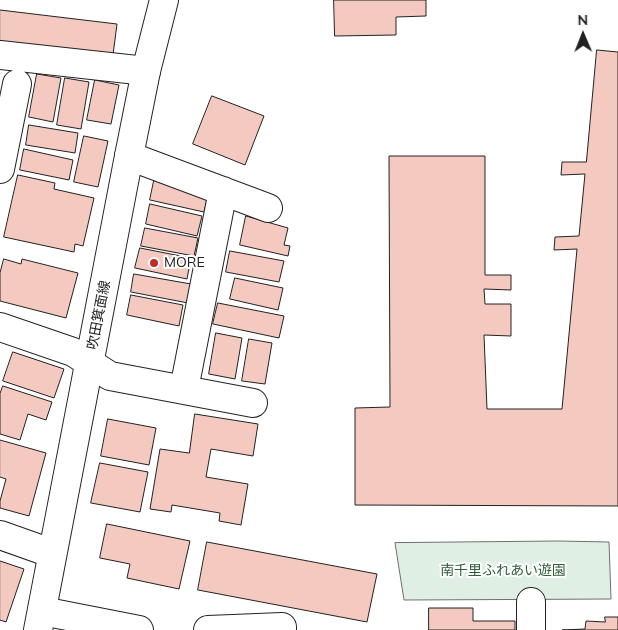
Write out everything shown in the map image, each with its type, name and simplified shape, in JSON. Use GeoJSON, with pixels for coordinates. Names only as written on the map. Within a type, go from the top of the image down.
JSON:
{"type":"FeatureCollection","features":[{"type":"Feature","properties":{"kind":"street","name":"吹田箕面線"},"geometry":{"type":"LineString","coordinates":[[40,620],[51,553],[146,71],[164,0]]}},
{"type":"Feature","properties":{"kind":"street"},"geometry":{"type":"LineString","coordinates":[[0,55],[146,71]]}},
{"type":"Feature","properties":{"kind":"street"},"geometry":{"type":"LineString","coordinates":[[0,169],[16,84]]}},
{"type":"Feature","properties":{"kind":"street"},"geometry":{"type":"LineString","coordinates":[[129,156],[268,208]]}},
{"type":"Feature","properties":{"kind":"street"},"geometry":{"type":"LineString","coordinates":[[184,389],[223,191]]}},
{"type":"Feature","properties":{"kind":"street"},"geometry":{"type":"LineString","coordinates":[[0,327],[73,352],[110,376],[253,403]]}},
{"type":"Feature","properties":{"kind":"street"},"geometry":{"type":"LineString","coordinates":[[0,535],[51,553]]}},
{"type":"Feature","properties":{"kind":"street"},"geometry":{"type":"LineString","coordinates":[[531,630],[532,602]]}},
{"type":"Feature","properties":{"kind":"street"},"geometry":{"type":"LineString","coordinates":[[40,620],[139,630]]}},
{"type":"Feature","properties":{"kind":"street"},"geometry":{"type":"LineString","coordinates":[[208,630],[282,627],[282,630]]}},
{"type":"Feature","properties":{"kind":"green space","name":"南千里ふれあい遊園"},"geometry":{"type":"Polygon","coordinates":[[[609,542],[611,599],[404,600],[395,543],[609,542]]]}},
{"type":"Feature","properties":{"kind":"building"},"geometry":{"type":"Polygon","coordinates":[[[334,0],[426,0],[426,16],[396,17],[396,35],[335,36],[334,0]]]}},
{"type":"Feature","properties":{"kind":"building"},"geometry":{"type":"Polygon","coordinates":[[[0,10],[117,24],[113,55],[0,41],[0,10]]]}},
{"type":"Feature","properties":{"kind":"building"},"geometry":{"type":"Polygon","coordinates":[[[597,50],[618,52],[618,506],[355,505],[355,408],[390,407],[389,156],[485,156],[485,275],[511,275],[511,290],[484,289],[485,304],[511,304],[511,336],[484,335],[487,409],[562,409],[577,249],[554,250],[555,237],[579,236],[585,174],[561,175],[562,162],[586,162],[597,50]]]}},
{"type":"Feature","properties":{"kind":"building"},"geometry":{"type":"Polygon","coordinates":[[[37,74],[61,78],[53,122],[29,117],[37,74]]]}},
{"type":"Feature","properties":{"kind":"building"},"geometry":{"type":"Polygon","coordinates":[[[65,78],[89,82],[81,129],[57,125],[65,78]]]}},
{"type":"Feature","properties":{"kind":"building"},"geometry":{"type":"Polygon","coordinates":[[[95,80],[119,85],[111,124],[87,120],[95,80]]]}},
{"type":"Feature","properties":{"kind":"building"},"geometry":{"type":"Polygon","coordinates":[[[212,96],[264,116],[245,165],[193,144],[212,96]]]}},
{"type":"Feature","properties":{"kind":"building"},"geometry":{"type":"Polygon","coordinates":[[[29,125],[78,133],[75,153],[26,145],[29,125]]]}},
{"type":"Feature","properties":{"kind":"building"},"geometry":{"type":"Polygon","coordinates":[[[84,136],[108,141],[98,187],[74,182],[84,136]]]}},
{"type":"Feature","properties":{"kind":"building"},"geometry":{"type":"Polygon","coordinates":[[[24,149],[73,160],[69,180],[20,170],[24,149]]]}},
{"type":"Feature","properties":{"kind":"building"},"geometry":{"type":"Polygon","coordinates":[[[18,175],[55,183],[54,189],[94,198],[83,246],[75,244],[74,252],[4,237],[18,175]]]}},
{"type":"Feature","properties":{"kind":"building"},"geometry":{"type":"Polygon","coordinates":[[[155,176],[207,199],[204,212],[150,200],[155,176]]]}},
{"type":"Feature","properties":{"kind":"building"},"geometry":{"type":"Polygon","coordinates":[[[150,204],[202,216],[197,236],[146,224],[150,204]]]}},
{"type":"Feature","properties":{"kind":"building"},"geometry":{"type":"Polygon","coordinates":[[[246,216],[288,228],[284,245],[290,246],[288,256],[240,245],[246,216]]]}},
{"type":"Feature","properties":{"kind":"building"},"geometry":{"type":"Polygon","coordinates":[[[145,228],[198,238],[194,256],[141,246],[145,228]]]}},
{"type":"Feature","properties":{"kind":"building"},"geometry":{"type":"Polygon","coordinates":[[[140,248],[191,258],[187,279],[135,268],[140,248]]]}},
{"type":"Feature","properties":{"kind":"building"},"geometry":{"type":"Polygon","coordinates":[[[230,251],[284,261],[279,282],[226,272],[230,251]]]}},
{"type":"Feature","properties":{"kind":"building"},"geometry":{"type":"Polygon","coordinates":[[[4,259],[21,264],[22,259],[78,273],[66,318],[0,301],[0,273],[4,259]]]}},
{"type":"Feature","properties":{"kind":"building"},"geometry":{"type":"Polygon","coordinates":[[[134,274],[191,284],[188,303],[131,292],[134,274]]]}},
{"type":"Feature","properties":{"kind":"building"},"geometry":{"type":"Polygon","coordinates":[[[235,278],[283,288],[278,310],[230,299],[235,278]]]}},
{"type":"Feature","properties":{"kind":"building"},"geometry":{"type":"Polygon","coordinates":[[[131,295],[183,305],[179,326],[127,315],[131,295]]]}},
{"type":"Feature","properties":{"kind":"building"},"geometry":{"type":"Polygon","coordinates":[[[218,303],[284,316],[279,338],[213,324],[218,303]]]}},
{"type":"Feature","properties":{"kind":"building"},"geometry":{"type":"Polygon","coordinates":[[[216,333],[242,338],[235,379],[209,374],[216,333]]]}},
{"type":"Feature","properties":{"kind":"building"},"geometry":{"type":"Polygon","coordinates":[[[249,339],[272,343],[265,384],[242,381],[249,339]]]}},
{"type":"Feature","properties":{"kind":"building"},"geometry":{"type":"Polygon","coordinates":[[[13,352],[64,369],[54,398],[3,381],[13,352]]]}},
{"type":"Feature","properties":{"kind":"building"},"geometry":{"type":"Polygon","coordinates":[[[3,386],[52,402],[46,420],[28,414],[20,440],[0,434],[0,394],[3,386]]]}},
{"type":"Feature","properties":{"kind":"building"},"geometry":{"type":"Polygon","coordinates":[[[195,414],[258,424],[253,456],[211,449],[206,477],[248,484],[241,525],[219,521],[220,513],[172,505],[171,512],[150,509],[160,449],[189,453],[195,414]]]}},
{"type":"Feature","properties":{"kind":"building"},"geometry":{"type":"Polygon","coordinates":[[[108,419],[156,428],[149,465],[101,456],[108,419]]]}},
{"type":"Feature","properties":{"kind":"building"},"geometry":{"type":"Polygon","coordinates":[[[0,440],[46,453],[29,516],[0,508],[6,479],[0,477],[0,440]]]}},
{"type":"Feature","properties":{"kind":"building"},"geometry":{"type":"Polygon","coordinates":[[[100,463],[148,472],[140,512],[91,503],[100,463]]]}},
{"type":"Feature","properties":{"kind":"building"},"geometry":{"type":"Polygon","coordinates":[[[107,524],[190,541],[179,589],[127,578],[130,564],[100,558],[107,524]]]}},
{"type":"Feature","properties":{"kind":"building"},"geometry":{"type":"Polygon","coordinates":[[[207,542],[377,574],[367,622],[198,590],[207,542]]]}},
{"type":"Feature","properties":{"kind":"building"},"geometry":{"type":"Polygon","coordinates":[[[0,561],[24,569],[6,622],[0,620],[0,561]]]}},
{"type":"Feature","properties":{"kind":"building"},"geometry":{"type":"Polygon","coordinates":[[[429,608],[473,608],[473,621],[515,621],[515,630],[429,630],[429,608]]]}},
{"type":"Feature","properties":{"kind":"building"},"geometry":{"type":"Polygon","coordinates":[[[605,617],[618,617],[618,630],[562,630],[585,629],[586,621],[605,622],[605,617]]]}},
{"type":"Feature","properties":{"kind":"place","name":"MORE"},"geometry":{"type":"Point","coordinates":[154,263]}}]}
